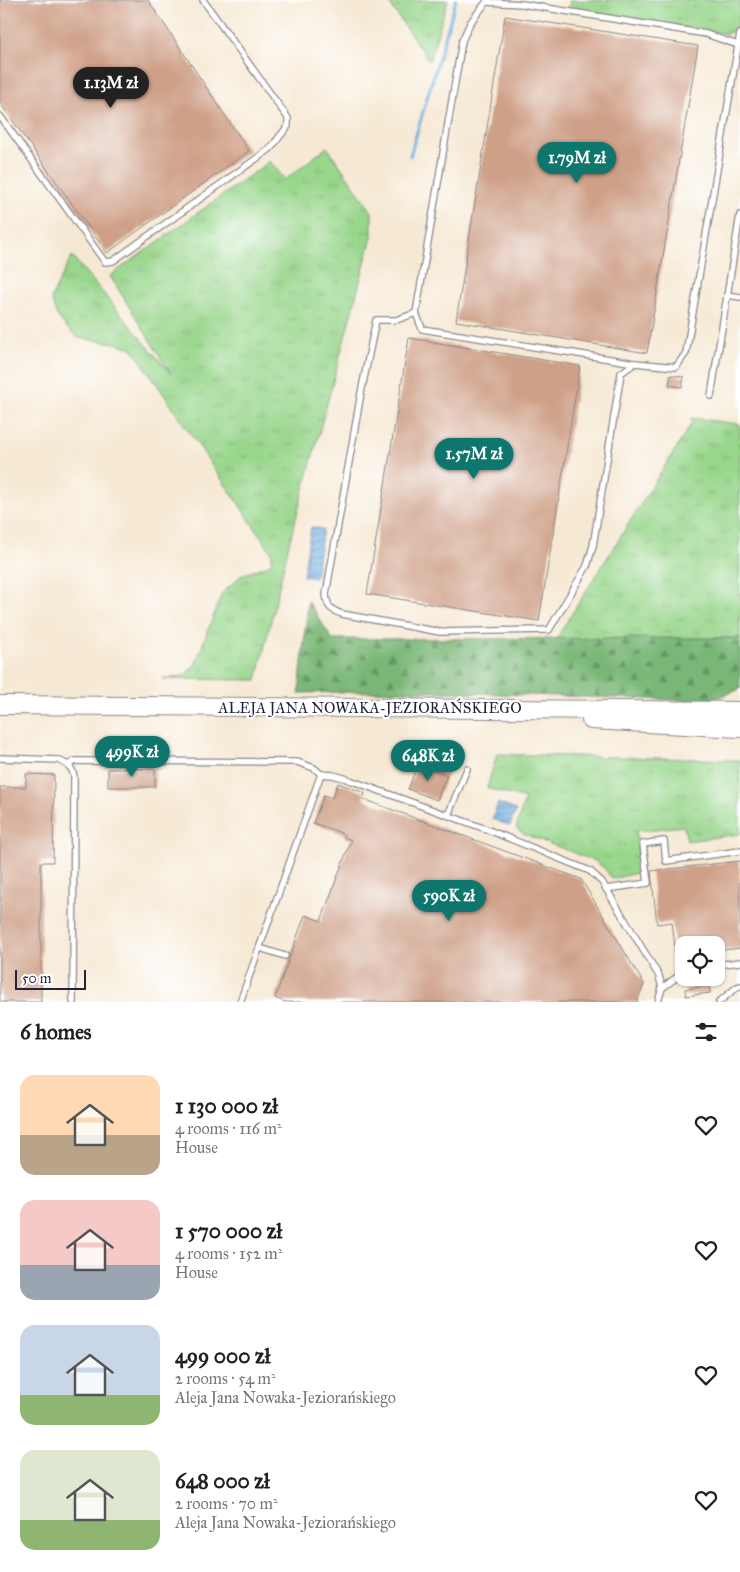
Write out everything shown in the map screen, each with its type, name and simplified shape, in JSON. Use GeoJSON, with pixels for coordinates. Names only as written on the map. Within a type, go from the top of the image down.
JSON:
{"type":"FeatureCollection","features":[{"type":"Feature","properties":{"kind":"main road","name":"ALEJA JANA NOWAKA-JEZIORAŃSKIEGO"},"geometry":{"type":"LineString","coordinates":[[0,705],[740,711]]}},
{"type":"Feature","properties":{"kind":"main road"},"geometry":{"type":"LineString","coordinates":[[474,709],[558,719],[740,728]]}},
{"type":"Feature","properties":{"kind":"lane"},"geometry":{"type":"LineString","coordinates":[[0,116],[105,262],[113,261],[270,149],[288,126],[288,118],[203,0]]}},
{"type":"Feature","properties":{"kind":"lane"},"geometry":{"type":"LineString","coordinates":[[738,45],[706,34],[522,4],[488,1],[470,23],[462,42],[416,313],[422,328],[635,363],[676,367],[686,354],[740,34]]}},
{"type":"Feature","properties":{"kind":"lane"},"geometry":{"type":"LineString","coordinates":[[711,396],[727,295],[737,248],[740,215]]}},
{"type":"Feature","properties":{"kind":"lane"},"geometry":{"type":"LineString","coordinates":[[727,295],[740,298]]}},
{"type":"Feature","properties":{"kind":"lane"},"geometry":{"type":"LineString","coordinates":[[416,313],[396,320],[376,320],[361,393],[326,594],[327,605],[332,611],[342,614],[440,632],[549,630],[587,566],[593,546],[621,372],[635,363]]}},
{"type":"Feature","properties":{"kind":"lane"},"geometry":{"type":"LineString","coordinates":[[0,758],[58,760],[68,765],[74,776],[73,1002]]}},
{"type":"Feature","properties":{"kind":"lane"},"geometry":{"type":"LineString","coordinates":[[68,765],[75,761],[297,762],[314,768],[321,774],[339,776],[448,815],[590,871],[596,874],[606,888],[656,970],[662,988],[658,1002]]}},
{"type":"Feature","properties":{"kind":"lane"},"geometry":{"type":"LineString","coordinates":[[448,815],[466,769]]}},
{"type":"Feature","properties":{"kind":"lane"},"geometry":{"type":"LineString","coordinates":[[240,1002],[321,774]]}},
{"type":"Feature","properties":{"kind":"lane"},"geometry":{"type":"LineString","coordinates":[[606,888],[648,883],[643,844],[664,841],[666,861],[740,851]]}},
{"type":"Feature","properties":{"kind":"lane"},"geometry":{"type":"LineString","coordinates":[[260,948],[286,956]]}},
{"type":"Feature","properties":{"kind":"lane"},"geometry":{"type":"LineString","coordinates":[[725,964],[740,962]]}},
{"type":"Feature","properties":{"kind":"lane"},"geometry":{"type":"LineString","coordinates":[[662,988],[675,979]]}},
{"type":"Feature","properties":{"kind":"lane"},"geometry":{"type":"LineString","coordinates":[[718,1002],[740,986]]}},
{"type":"Feature","properties":{"kind":"green space"},"geometry":{"type":"Polygon","coordinates":[[[387,0],[448,0],[429,61],[387,0]]]}},
{"type":"Feature","properties":{"kind":"green space"},"geometry":{"type":"Polygon","coordinates":[[[570,0],[740,0],[740,12],[737,29],[727,34],[568,9],[570,0]]]}},
{"type":"Feature","properties":{"kind":"green space"},"geometry":{"type":"Polygon","coordinates":[[[327,147],[372,212],[372,237],[289,544],[257,680],[163,679],[184,676],[195,665],[222,593],[242,575],[271,564],[272,553],[132,348],[115,343],[78,338],[56,314],[51,298],[72,256],[171,374],[110,276],[270,161],[285,180],[327,147]]]}},
{"type":"Feature","properties":{"kind":"green space"},"geometry":{"type":"Polygon","coordinates":[[[691,418],[740,424],[740,638],[556,639],[692,423],[691,418]]]}},
{"type":"Feature","properties":{"kind":"green space"},"geometry":{"type":"Polygon","coordinates":[[[308,601],[332,639],[740,638],[740,689],[709,701],[409,691],[299,693],[308,601]]]}},
{"type":"Feature","properties":{"kind":"green space"},"geometry":{"type":"Polygon","coordinates":[[[497,754],[740,760],[740,834],[687,841],[684,826],[636,831],[640,872],[612,879],[605,869],[595,861],[524,834],[516,828],[525,799],[487,788],[497,754]]]}},
{"type":"Feature","properties":{"kind":"water"},"geometry":{"type":"Polygon","coordinates":[[[311,527],[323,529],[315,578],[303,576],[311,527]]]}},
{"type":"Feature","properties":{"kind":"water"},"geometry":{"type":"Polygon","coordinates":[[[498,803],[516,810],[510,826],[492,819],[498,803]]]}},
{"type":"Feature","properties":{"kind":"building"},"geometry":{"type":"Polygon","coordinates":[[[0,0],[148,0],[249,151],[107,253],[0,103],[0,0]]]}},
{"type":"Feature","properties":{"kind":"building"},"geometry":{"type":"Polygon","coordinates":[[[505,16],[698,46],[647,353],[456,321],[505,16]]]}},
{"type":"Feature","properties":{"kind":"building"},"geometry":{"type":"Polygon","coordinates":[[[409,338],[580,366],[539,621],[367,594],[409,338]]]}},
{"type":"Feature","properties":{"kind":"building"},"geometry":{"type":"Polygon","coordinates":[[[671,375],[684,377],[682,387],[669,385],[671,375]]]}},
{"type":"Feature","properties":{"kind":"building"},"geometry":{"type":"Polygon","coordinates":[[[418,764],[447,775],[437,800],[408,789],[418,764]]]}},
{"type":"Feature","properties":{"kind":"building"},"geometry":{"type":"Polygon","coordinates":[[[108,769],[155,769],[155,787],[108,787],[108,769]]]}},
{"type":"Feature","properties":{"kind":"building"},"geometry":{"type":"Polygon","coordinates":[[[26,774],[54,775],[53,862],[41,862],[41,1002],[0,1002],[0,787],[26,787],[26,774]]]}},
{"type":"Feature","properties":{"kind":"building"},"geometry":{"type":"Polygon","coordinates":[[[338,783],[365,793],[363,799],[581,879],[644,984],[637,1002],[285,1002],[275,998],[305,915],[321,921],[351,840],[344,837],[344,834],[313,823],[324,795],[332,798],[338,783]]]}},
{"type":"Feature","properties":{"kind":"building"},"geometry":{"type":"Polygon","coordinates":[[[740,861],[740,948],[725,950],[725,936],[675,936],[675,948],[672,922],[657,924],[651,871],[740,861]]]}},
{"type":"Feature","properties":{"kind":"building"},"geometry":{"type":"Polygon","coordinates":[[[709,986],[710,993],[686,996],[685,989],[709,986]]]}},
{"type":"Feature","properties":{"kind":"waterway"},"geometry":{"type":"LineString","coordinates":[[410,156],[456,0]]}}]}
